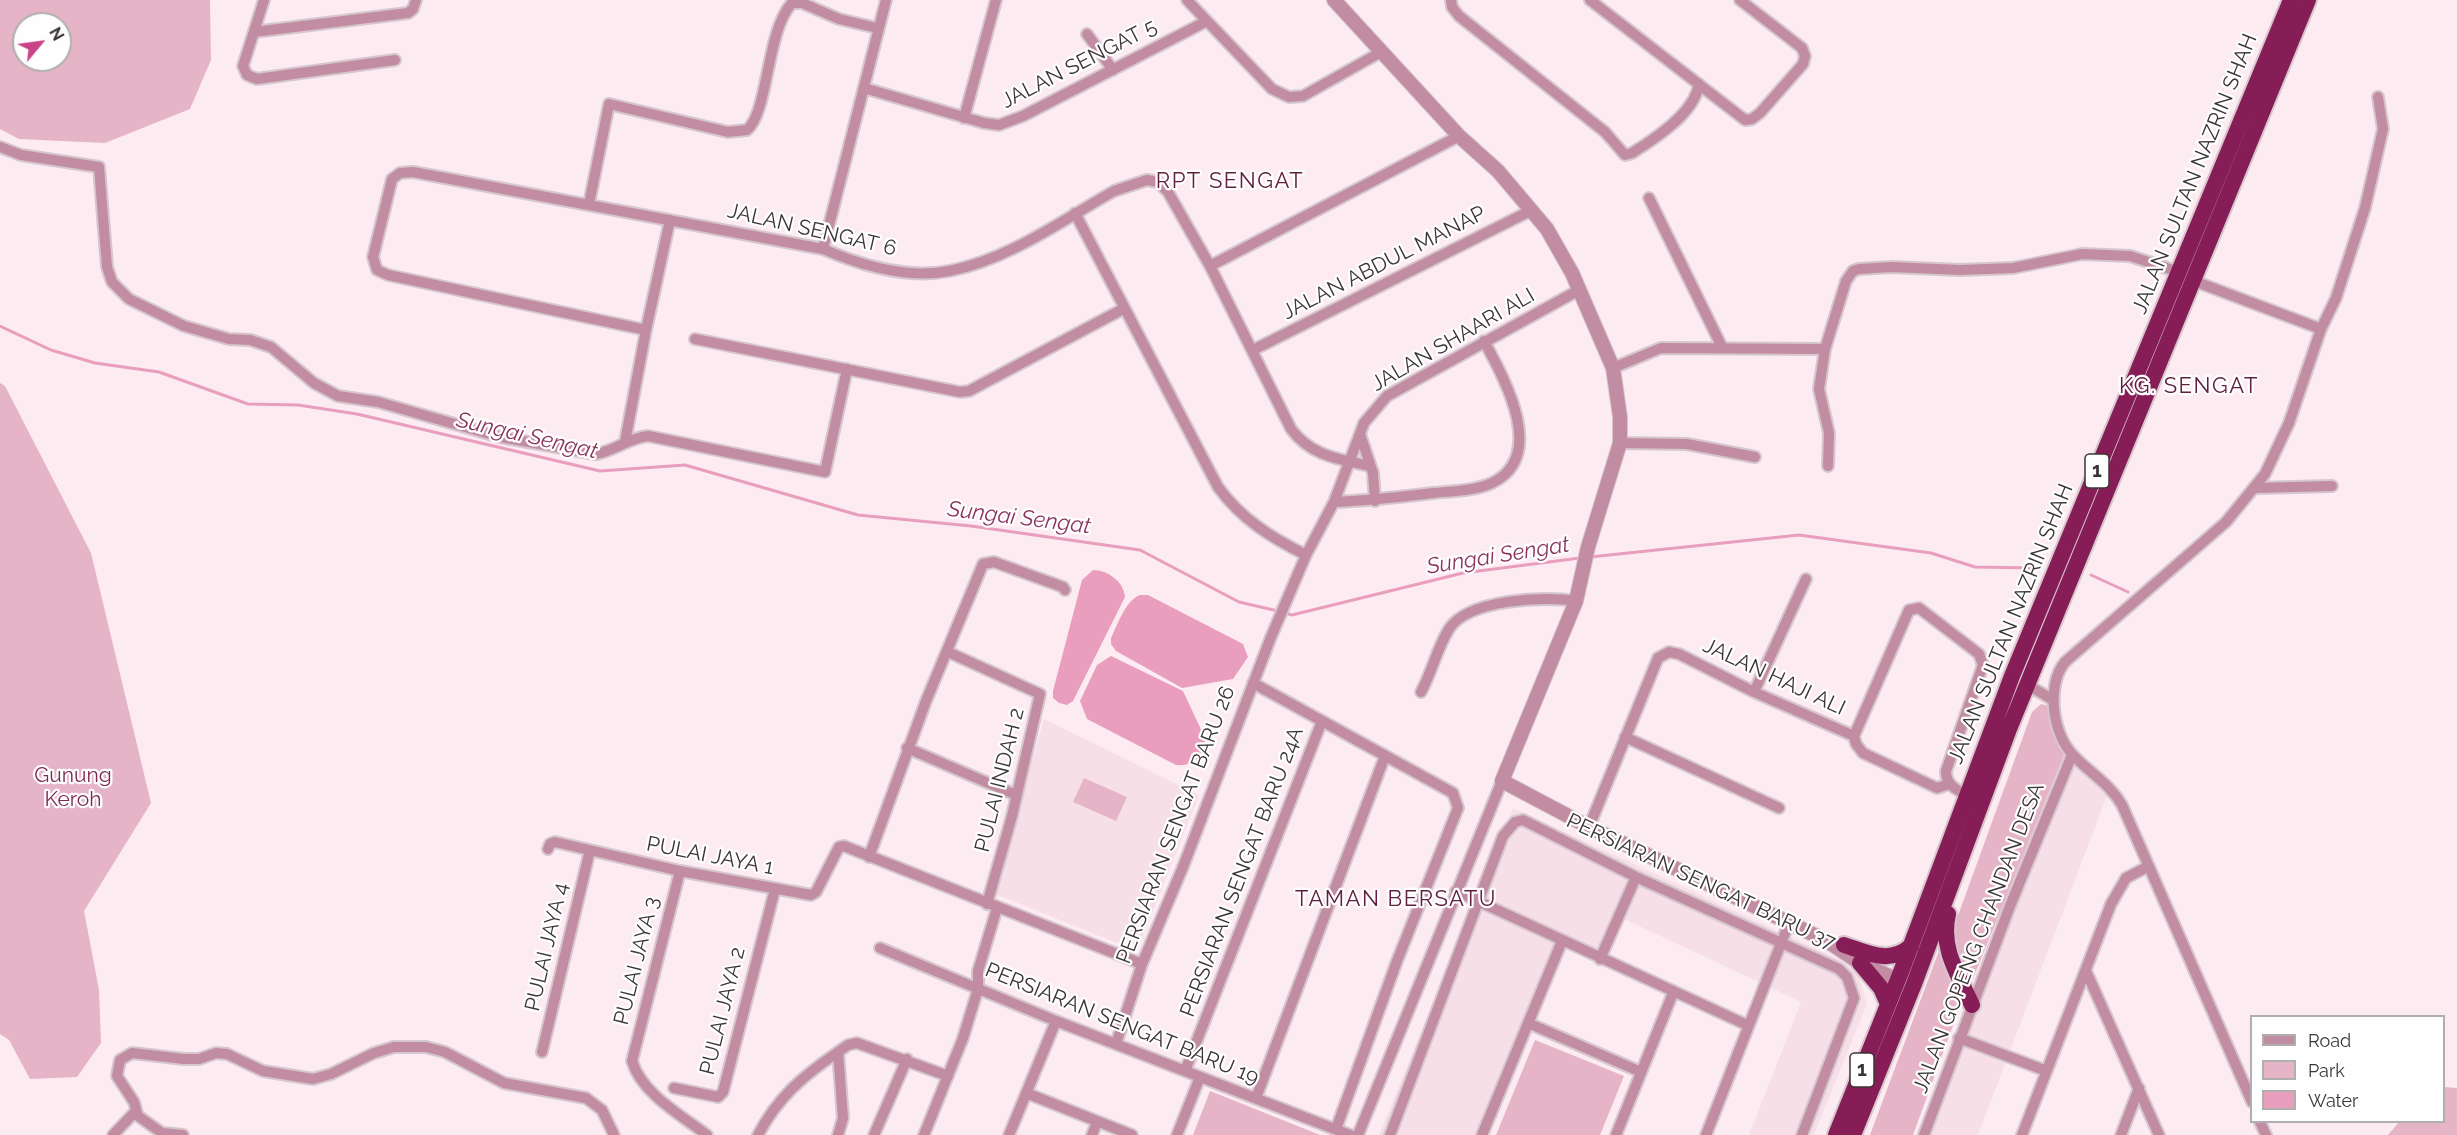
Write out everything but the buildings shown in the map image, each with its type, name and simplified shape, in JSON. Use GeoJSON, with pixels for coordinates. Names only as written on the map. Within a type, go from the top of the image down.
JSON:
{"type":"FeatureCollection","features":[{"type":"Feature","properties":{"kind":"highway","name":"JALAN SULTAN NAZRIN SHAH"},"geometry":{"type":"LineString","coordinates":[[1836,1135],[1901,977],[1991,730],[2291,0]]}},
{"type":"Feature","properties":{"kind":"highway","name":"JALAN SULTAN NAZRIN SHAH"},"geometry":{"type":"LineString","coordinates":[[1853,1135],[2028,685],[2308,0]]}},
{"type":"Feature","properties":{"kind":"highway"},"geometry":{"type":"LineString","coordinates":[[1991,730],[1998,723],[2013,692],[2028,685],[2028,658],[2035,639],[2035,627]]}},
{"type":"Feature","properties":{"kind":"highway"},"geometry":{"type":"LineString","coordinates":[[1862,1112],[1901,977],[1936,906],[1953,881]]}},
{"type":"Feature","properties":{"kind":"highway"},"geometry":{"type":"LineString","coordinates":[[1953,881],[1945,939],[1972,1005]]}},
{"type":"Feature","properties":{"kind":"highway"},"geometry":{"type":"LineString","coordinates":[[1844,945],[1891,958],[1903,953],[1911,946]]}},
{"type":"Feature","properties":{"kind":"highway"},"geometry":{"type":"LineString","coordinates":[[1860,963],[1881,988],[1888,1004]]}},
{"type":"Feature","properties":{"kind":"street"},"geometry":{"type":"LineString","coordinates":[[264,0],[243,66],[247,75],[257,79],[395,60]]}},
{"type":"Feature","properties":{"kind":"street"},"geometry":{"type":"LineString","coordinates":[[254,32],[408,13],[413,9],[416,0]]}},
{"type":"Feature","properties":{"kind":"street"},"geometry":{"type":"LineString","coordinates":[[823,249],[877,28],[886,0]]}},
{"type":"Feature","properties":{"kind":"street"},"geometry":{"type":"LineString","coordinates":[[964,118],[996,0]]}},
{"type":"Feature","properties":{"kind":"street"},"geometry":{"type":"LineString","coordinates":[[1187,0],[1205,22],[1272,89],[1289,97],[1303,96],[1381,52]]}},
{"type":"Feature","properties":{"kind":"street"},"geometry":{"type":"LineString","coordinates":[[1334,0],[1459,136],[1498,171],[1532,210],[1561,252],[1613,368],[1620,417],[1620,442],[1588,547],[1583,578],[1576,601],[1358,1135]]}},
{"type":"Feature","properties":{"kind":"street"},"geometry":{"type":"LineString","coordinates":[[1451,0],[1452,7],[1459,16],[1605,132],[1624,155],[1632,153],[1673,125],[1696,97],[1699,84]]}},
{"type":"Feature","properties":{"kind":"street"},"geometry":{"type":"LineString","coordinates":[[1590,0],[1745,120],[1752,119],[1803,64],[1805,56],[1802,48],[1740,0]]}},
{"type":"Feature","properties":{"kind":"street"},"geometry":{"type":"LineString","coordinates":[[589,204],[609,104],[728,132],[747,130],[755,118],[772,48],[786,9],[792,3],[802,3],[839,19],[877,28]]}},
{"type":"Feature","properties":{"kind":"street","name":"JALAN SENGAT 5"},"geometry":{"type":"LineString","coordinates":[[864,88],[964,118],[999,125],[1012,121],[1205,22]]}},
{"type":"Feature","properties":{"kind":"street"},"geometry":{"type":"LineString","coordinates":[[1088,34],[1113,70]]}},
{"type":"Feature","properties":{"kind":"street"},"geometry":{"type":"LineString","coordinates":[[2250,1097],[2122,805],[2110,787],[2072,755],[2063,739],[2053,700],[2055,678],[2066,662],[2226,522],[2255,488],[2289,423],[2321,329],[2336,298],[2365,208],[2383,129],[2378,97]]}},
{"type":"Feature","properties":{"kind":"street"},"geometry":{"type":"LineString","coordinates":[[1370,466],[1318,453],[1297,437],[1287,422],[1210,266],[1459,136]]}},
{"type":"Feature","properties":{"kind":"street"},"geometry":{"type":"LineString","coordinates":[[0,147],[21,155],[99,167],[103,239],[109,276],[117,289],[129,299],[168,320],[206,334],[250,340],[271,347],[315,383],[338,396],[378,402],[500,437],[596,454],[608,452],[625,442],[648,436],[825,472],[847,369]]}},
{"type":"Feature","properties":{"kind":"street","name":"JALAN SENGAT 6"},"geometry":{"type":"LineString","coordinates":[[646,330],[388,275],[377,270],[373,257],[392,180],[400,173],[413,172],[823,249],[849,260],[908,272],[947,272],[988,259],[1135,182],[1147,180],[1163,185],[1210,266]]}},
{"type":"Feature","properties":{"kind":"street"},"geometry":{"type":"LineString","coordinates":[[1649,198],[1722,347]]}},
{"type":"Feature","properties":{"kind":"street","name":"JALAN ABDUL MANAP"},"geometry":{"type":"LineString","coordinates":[[1253,350],[1532,210]]}},
{"type":"Feature","properties":{"kind":"street"},"geometry":{"type":"LineString","coordinates":[[1075,213],[1123,309],[1218,487],[1232,506],[1271,536],[1306,555]]}},
{"type":"Feature","properties":{"kind":"street"},"geometry":{"type":"LineString","coordinates":[[625,442],[670,220]]}},
{"type":"Feature","properties":{"kind":"street"},"geometry":{"type":"LineString","coordinates":[[1828,466],[1829,433],[1819,390],[1825,350],[1845,281],[1853,271],[1892,267],[1960,270],[2013,268],[2082,254],[2130,256],[2179,272]]}},
{"type":"Feature","properties":{"kind":"street"},"geometry":{"type":"LineString","coordinates":[[2194,281],[2321,329]]}},
{"type":"Feature","properties":{"kind":"street","name":"JALAN SHAARI ALI"},"geometry":{"type":"LineString","coordinates":[[1306,555],[1334,502],[1348,462],[1369,415],[1387,396],[1579,290]]}},
{"type":"Feature","properties":{"kind":"street"},"geometry":{"type":"LineString","coordinates":[[695,339],[960,392],[969,391],[1123,309]]}},
{"type":"Feature","properties":{"kind":"street"},"geometry":{"type":"LineString","coordinates":[[1334,502],[1375,501],[1480,487],[1493,483],[1511,466],[1520,434],[1518,416],[1500,370],[1484,341]]}},
{"type":"Feature","properties":{"kind":"street"},"geometry":{"type":"LineString","coordinates":[[1613,368],[1661,348],[1825,350]]}},
{"type":"Feature","properties":{"kind":"street"},"geometry":{"type":"LineString","coordinates":[[1360,434],[1370,466],[1375,501]]}},
{"type":"Feature","properties":{"kind":"street"},"geometry":{"type":"LineString","coordinates":[[1620,442],[1687,444],[1755,457]]}},
{"type":"Feature","properties":{"kind":"street"},"geometry":{"type":"LineString","coordinates":[[2255,488],[2332,486]]}},
{"type":"Feature","properties":{"kind":"street","name":"PERSIARAN SENGAT BARU 26"},"geometry":{"type":"LineString","coordinates":[[1116,1044],[1142,964],[1183,867],[1252,683],[1306,555]]}},
{"type":"Feature","properties":{"kind":"street"},"geometry":{"type":"LineString","coordinates":[[1065,590],[1063,587],[994,562],[983,564],[907,748],[868,857],[1142,964]]}},
{"type":"Feature","properties":{"kind":"street"},"geometry":{"type":"LineString","coordinates":[[1754,692],[1806,579]]}},
{"type":"Feature","properties":{"kind":"street"},"geometry":{"type":"LineString","coordinates":[[1420,692],[1450,628],[1460,616],[1518,601],[1554,598],[1576,601]]}},
{"type":"Feature","properties":{"kind":"street","name":"JALAN HAJI ALI"},"geometry":{"type":"LineString","coordinates":[[1589,827],[1641,693],[1662,654],[1679,654],[1754,692],[1854,736],[1909,610],[1919,608],[1979,654],[1983,660],[1946,771],[1946,778],[1950,784]]}},
{"type":"Feature","properties":{"kind":"street","name":"PULAI INDAH 2"},"geometry":{"type":"LineString","coordinates":[[924,1135],[948,1076],[978,989],[978,971],[1040,694],[948,652]]}},
{"type":"Feature","properties":{"kind":"street"},"geometry":{"type":"LineString","coordinates":[[1252,683],[1453,793],[1458,801],[1458,808],[1397,961],[1336,1129]]}},
{"type":"Feature","properties":{"kind":"street"},"geometry":{"type":"LineString","coordinates":[[2028,685],[2053,700]]}},
{"type":"Feature","properties":{"kind":"street","name":"PERSIARAN SENGAT BARU 24A"},"geometry":{"type":"LineString","coordinates":[[1185,1071],[1322,721]]}},
{"type":"Feature","properties":{"kind":"street"},"geometry":{"type":"LineString","coordinates":[[1854,736],[1856,744],[1863,753],[1937,788],[1950,784],[1966,795]]}},
{"type":"Feature","properties":{"kind":"street"},"geometry":{"type":"LineString","coordinates":[[1625,737],[1779,808]]}},
{"type":"Feature","properties":{"kind":"street"},"geometry":{"type":"LineString","coordinates":[[907,748],[1016,795]]}},
{"type":"Feature","properties":{"kind":"street","name":"JALAN GOPENG CHANDAN DESA"},"geometry":{"type":"LineString","coordinates":[[1924,1135],[1959,1038],[2072,755]]}},
{"type":"Feature","properties":{"kind":"street"},"geometry":{"type":"LineString","coordinates":[[1256,1098],[1385,756]]}},
{"type":"Feature","properties":{"kind":"street"},"geometry":{"type":"LineString","coordinates":[[1502,781],[1589,827],[1827,941],[1860,963],[1901,977]]}},
{"type":"Feature","properties":{"kind":"street","name":"PERSIARAN SENGAT BARU 37"},"geometry":{"type":"LineString","coordinates":[[1479,902],[1503,836],[1515,822],[1523,820],[1636,877],[1839,969],[1847,977],[1854,998],[1802,1135]]}},
{"type":"Feature","properties":{"kind":"street","name":"PULAI JAYA 1"},"geometry":{"type":"LineString","coordinates":[[548,849],[550,844],[555,842],[680,871],[813,894],[842,845],[868,857]]}},
{"type":"Feature","properties":{"kind":"street","name":"PULAI JAYA 4"},"geometry":{"type":"LineString","coordinates":[[542,1052],[590,850]]}},
{"type":"Feature","properties":{"kind":"street"},"geometry":{"type":"LineString","coordinates":[[2022,1135],[2044,1070],[2120,888],[2126,878],[2149,866]]}},
{"type":"Feature","properties":{"kind":"street","name":"PULAI JAYA 3"},"geometry":{"type":"LineString","coordinates":[[680,871],[632,1061],[637,1076],[662,1100],[707,1135]]}},
{"type":"Feature","properties":{"kind":"street"},"geometry":{"type":"LineString","coordinates":[[1600,959],[1636,877]]}},
{"type":"Feature","properties":{"kind":"street","name":"PULAI JAYA 2"},"geometry":{"type":"LineString","coordinates":[[674,1088],[718,1097],[723,1092],[775,889]]}},
{"type":"Feature","properties":{"kind":"street"},"geometry":{"type":"LineString","coordinates":[[1456,891],[1562,942],[1747,1025]]}},
{"type":"Feature","properties":{"kind":"street"},"geometry":{"type":"LineString","coordinates":[[1390,1135],[1479,902]]}},
{"type":"Feature","properties":{"kind":"street"},"geometry":{"type":"LineString","coordinates":[[1706,1135],[1747,1025],[1789,923]]}},
{"type":"Feature","properties":{"kind":"street"},"geometry":{"type":"LineString","coordinates":[[1827,941],[1836,941],[1901,977]]}},
{"type":"Feature","properties":{"kind":"street"},"geometry":{"type":"LineString","coordinates":[[1482,1135],[1562,942]]}},
{"type":"Feature","properties":{"kind":"street","name":"PERSIARAN SENGAT BARU 19"},"geometry":{"type":"LineString","coordinates":[[880,948],[1056,1021],[1350,1135]]}},
{"type":"Feature","properties":{"kind":"street"},"geometry":{"type":"LineString","coordinates":[[2086,971],[2159,1135]]}},
{"type":"Feature","properties":{"kind":"street"},"geometry":{"type":"LineString","coordinates":[[1616,1135],[1673,993]]}},
{"type":"Feature","properties":{"kind":"street"},"geometry":{"type":"LineString","coordinates":[[1009,1135],[1056,1021]]}},
{"type":"Feature","properties":{"kind":"street"},"geometry":{"type":"LineString","coordinates":[[1528,1023],[1641,1072]]}},
{"type":"Feature","properties":{"kind":"street"},"geometry":{"type":"LineString","coordinates":[[1959,1038],[2044,1070]]}},
{"type":"Feature","properties":{"kind":"street"},"geometry":{"type":"LineString","coordinates":[[758,1135],[771,1109],[783,1095],[848,1045],[857,1043],[907,1059],[948,1076]]}},
{"type":"Feature","properties":{"kind":"street"},"geometry":{"type":"LineString","coordinates":[[183,1135],[162,1132],[137,1113],[117,1076],[120,1060],[132,1053],[184,1059],[199,1059],[216,1053],[227,1054],[263,1071],[313,1079],[331,1074],[374,1053],[409,1046],[445,1052],[504,1083],[586,1098],[602,1110],[614,1135]]}},
{"type":"Feature","properties":{"kind":"street"},"geometry":{"type":"LineString","coordinates":[[838,1052],[843,1119],[838,1135]]}},
{"type":"Feature","properties":{"kind":"street"},"geometry":{"type":"LineString","coordinates":[[874,1135],[907,1059]]}},
{"type":"Feature","properties":{"kind":"street"},"geometry":{"type":"LineString","coordinates":[[1177,1135],[1200,1077]]}},
{"type":"Feature","properties":{"kind":"street"},"geometry":{"type":"LineString","coordinates":[[2121,1135],[2139,1088]]}},
{"type":"Feature","properties":{"kind":"street"},"geometry":{"type":"LineString","coordinates":[[1026,1093],[1132,1135]]}},
{"type":"Feature","properties":{"kind":"street"},"geometry":{"type":"LineString","coordinates":[[113,1135],[130,1114],[137,1113]]}},
{"type":"Feature","properties":{"kind":"street"},"geometry":{"type":"LineString","coordinates":[[1092,1135],[1097,1122]]}},
{"type":"Feature","properties":{"kind":"shaded area"},"geometry":{"type":"Polygon","coordinates":[[[1044,719],[1199,795],[1137,951],[995,894],[1044,719]]]}},
{"type":"Feature","properties":{"kind":"shaded area"},"geometry":{"type":"Polygon","coordinates":[[[2065,751],[2107,796],[1978,1135],[1919,1135],[2065,751]]]}},
{"type":"Feature","properties":{"kind":"shaded area"},"geometry":{"type":"Polygon","coordinates":[[[1513,808],[1856,967],[1867,1004],[1814,1135],[1749,1135],[1801,1002],[1620,917],[1601,959],[1564,942],[1487,1135],[1379,1135],[1513,808]]]}},
{"type":"Feature","properties":{"kind":"green space"},"geometry":{"type":"Polygon","coordinates":[[[0,0],[210,0],[211,60],[190,109],[105,143],[19,139],[0,129],[0,0]]]}},
{"type":"Feature","properties":{"kind":"green space","name":"Gunung Keroh"},"geometry":{"type":"Polygon","coordinates":[[[0,383],[5,386],[91,553],[151,803],[84,911],[99,990],[101,1043],[77,1077],[30,1079],[9,1040],[0,1034],[0,383]]]}},
{"type":"Feature","properties":{"kind":"green space"},"geometry":{"type":"Polygon","coordinates":[[[2041,704],[2050,706],[2054,734],[2064,755],[1970,986],[1952,932],[2032,712],[2041,704]]]}},
{"type":"Feature","properties":{"kind":"green space"},"geometry":{"type":"Polygon","coordinates":[[[1084,778],[1127,797],[1116,821],[1073,802],[1084,778]]]}},
{"type":"Feature","properties":{"kind":"green space"},"geometry":{"type":"Polygon","coordinates":[[[1940,948],[1963,998],[1913,1135],[1870,1135],[1940,948]]]}},
{"type":"Feature","properties":{"kind":"green space"},"geometry":{"type":"Polygon","coordinates":[[[1535,1040],[1624,1076],[1600,1135],[1496,1135],[1535,1040]]]}},
{"type":"Feature","properties":{"kind":"green space"},"geometry":{"type":"Polygon","coordinates":[[[2445,1087],[2457,1088],[2457,1135],[2388,1135],[2398,1123],[2445,1123],[2445,1087]]]}},
{"type":"Feature","properties":{"kind":"green space"},"geometry":{"type":"Polygon","coordinates":[[[1210,1091],[1320,1135],[1193,1135],[1210,1091]]]}},
{"type":"Feature","properties":{"kind":"water"},"geometry":{"type":"Polygon","coordinates":[[[1093,570],[1104,572],[1114,578],[1122,586],[1125,597],[1073,701],[1067,705],[1053,698],[1053,691],[1082,580],[1093,570]]]}},
{"type":"Feature","properties":{"kind":"water"},"geometry":{"type":"Polygon","coordinates":[[[1140,595],[1148,595],[1243,644],[1248,657],[1233,679],[1182,688],[1116,651],[1111,644],[1111,638],[1130,602],[1140,595]]]}},
{"type":"Feature","properties":{"kind":"water"},"geometry":{"type":"Polygon","coordinates":[[[1111,656],[1183,691],[1205,738],[1203,750],[1197,759],[1188,764],[1176,765],[1087,719],[1080,701],[1097,665],[1111,656]]]}},
{"type":"Feature","properties":{"kind":"waterway","name":"Sungai Sengat"},"geometry":{"type":"LineString","coordinates":[[0,326],[51,350],[95,363],[159,372],[248,404],[298,405],[357,414],[600,471],[685,465],[858,515],[971,526],[1140,550],[1239,602],[1278,611]]}},
{"type":"Feature","properties":{"kind":"waterway","name":"Sungai Sengat"},"geometry":{"type":"LineString","coordinates":[[1590,557],[1799,535],[1931,553],[1975,567],[2036,568]]}},
{"type":"Feature","properties":{"kind":"waterway","name":"Sungai Sengat"},"geometry":{"type":"LineString","coordinates":[[1284,613],[1292,615],[1463,573],[1580,558]]}},
{"type":"Feature","properties":{"kind":"waterway","name":"Sungai Sengat"},"geometry":{"type":"LineString","coordinates":[[2091,575],[2128,592]]}},
{"type":"Feature","properties":{"kind":"district","name":"RPT SENGAT"},"geometry":{"type":"Point","coordinates":[1230,181]}},
{"type":"Feature","properties":{"kind":"district","name":"KG. SENGAT"},"geometry":{"type":"Point","coordinates":[2189,386]}},
{"type":"Feature","properties":{"kind":"district","name":"TAMAN BERSATU"},"geometry":{"type":"Point","coordinates":[1396,899]}}]}
